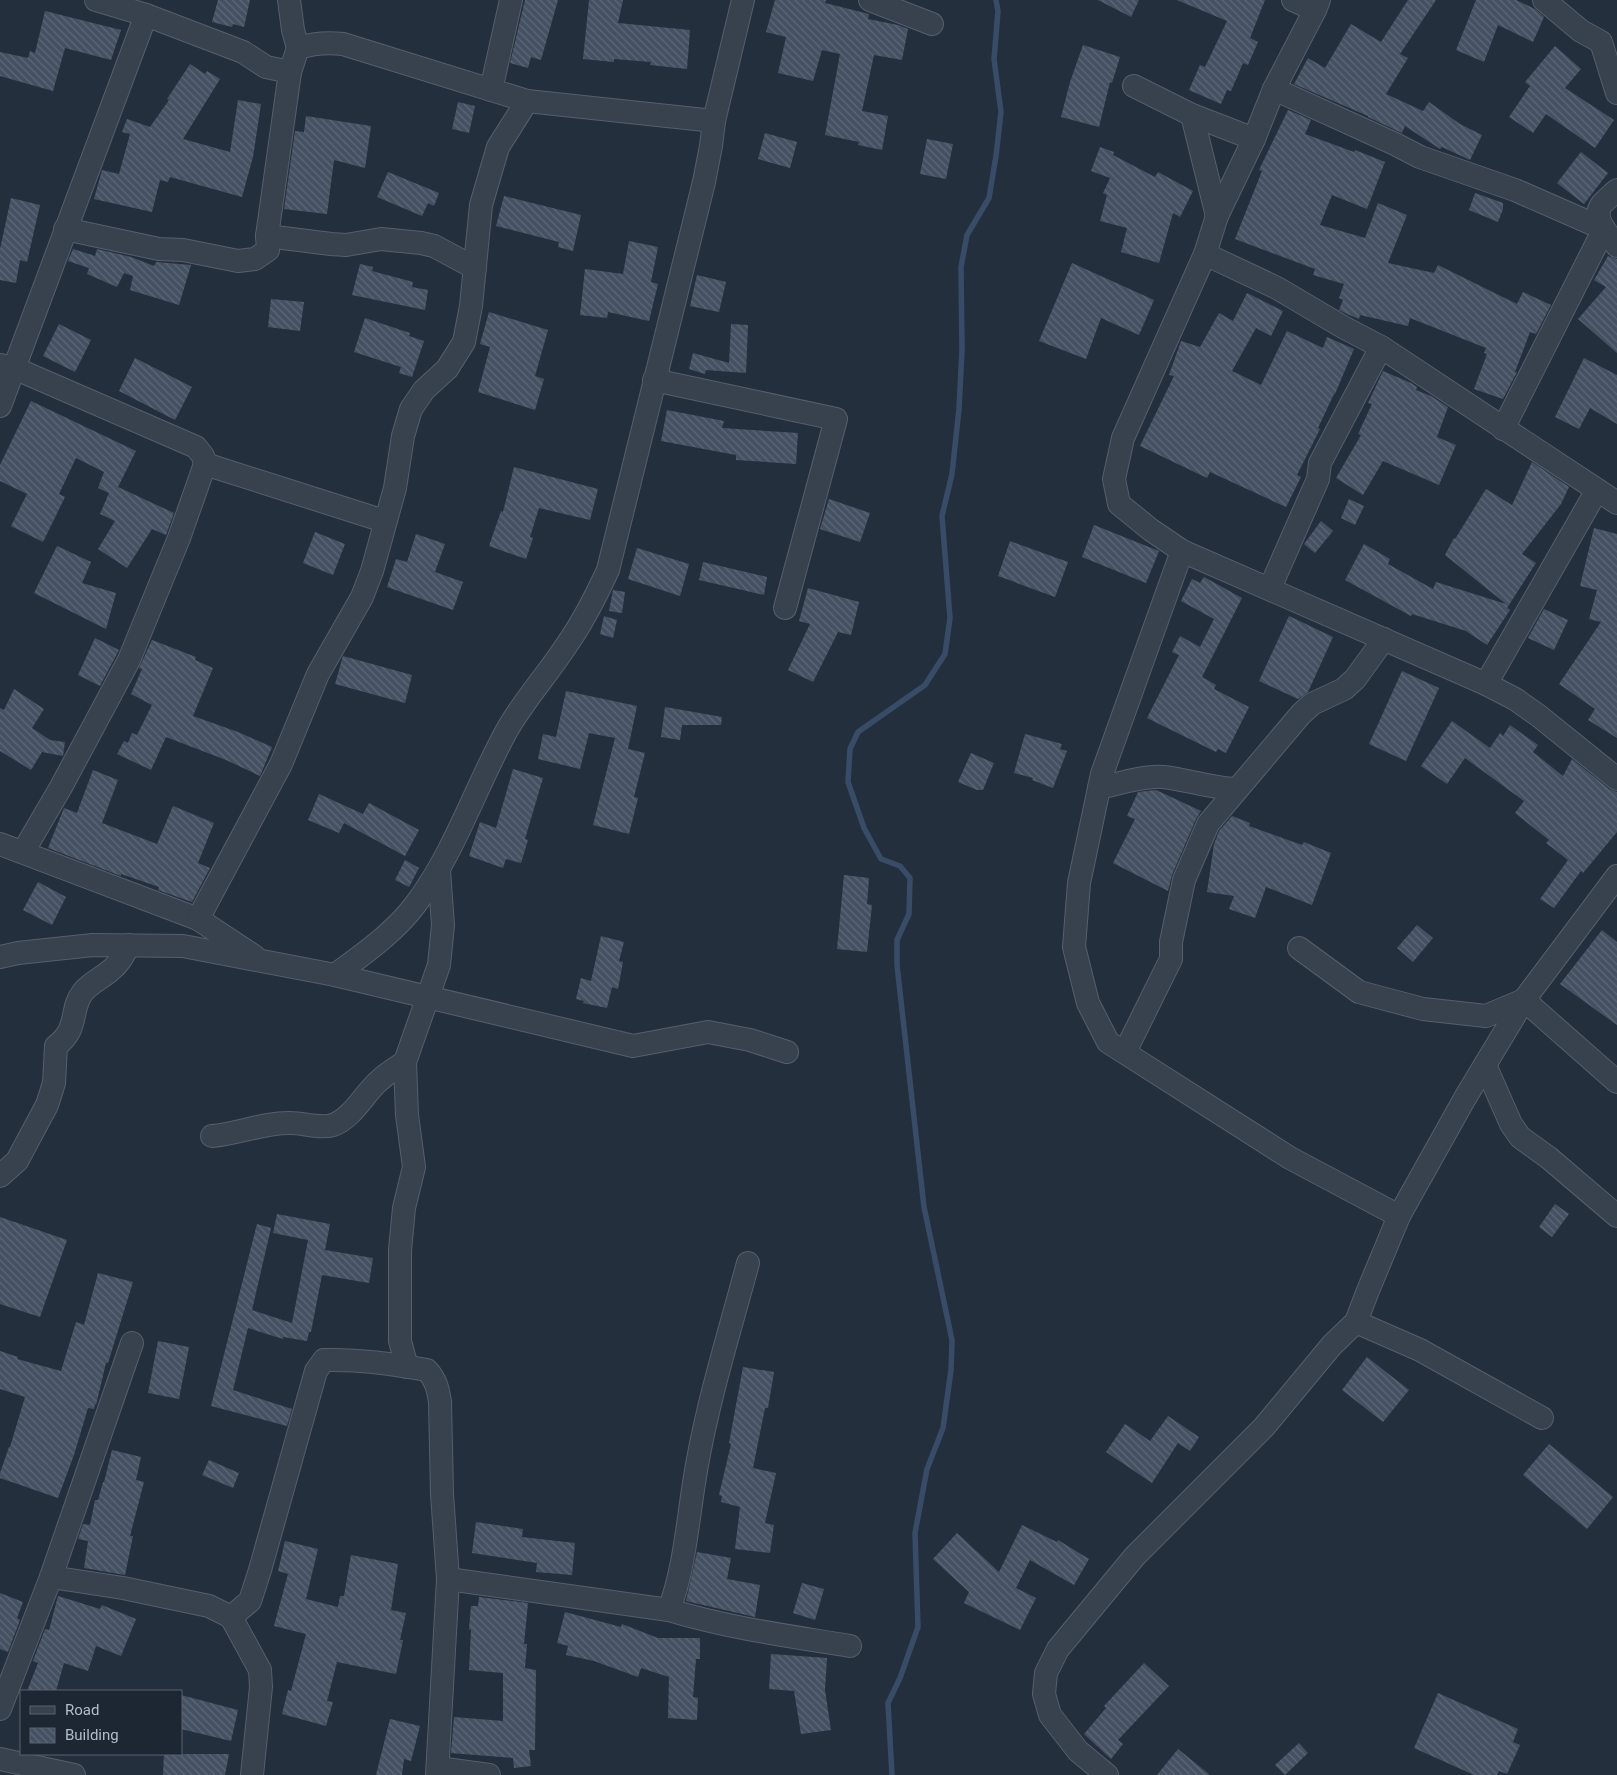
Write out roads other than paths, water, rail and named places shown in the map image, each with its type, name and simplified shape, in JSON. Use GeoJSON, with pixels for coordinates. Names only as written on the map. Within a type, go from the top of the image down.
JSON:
{"type":"FeatureCollection","features":[{"type":"Feature","properties":{"kind":"street"},"geometry":{"type":"LineString","coordinates":[[96,0],[146,15],[243,52],[266,66],[290,72]]}},
{"type":"Feature","properties":{"kind":"street"},"geometry":{"type":"LineString","coordinates":[[65,229],[159,249],[183,250],[238,261],[255,259],[268,250],[267,236],[290,72],[298,48],[293,30],[289,0]]}},
{"type":"Feature","properties":{"kind":"street"},"geometry":{"type":"LineString","coordinates":[[491,90],[511,0]]}},
{"type":"Feature","properties":{"kind":"street"},"geometry":{"type":"LineString","coordinates":[[335,975],[394,928],[414,906],[440,870],[507,731],[532,691],[566,647],[591,607],[608,570],[704,182],[712,146],[714,121],[743,0]]}},
{"type":"Feature","properties":{"kind":"street"},"geometry":{"type":"LineString","coordinates":[[870,0],[932,24]]}},
{"type":"Feature","properties":{"kind":"street"},"geometry":{"type":"LineString","coordinates":[[1293,0],[1317,5],[1274,89],[1254,139],[1217,216],[1205,254],[1123,438],[1114,479],[1119,504],[1151,530],[1182,551],[1270,588],[1486,684],[1515,699],[1617,779]]}},
{"type":"Feature","properties":{"kind":"street"},"geometry":{"type":"LineString","coordinates":[[1544,0],[1581,31],[1601,42],[1610,57],[1617,93]]}},
{"type":"Feature","properties":{"kind":"street"},"geometry":{"type":"LineString","coordinates":[[0,406],[7,367],[65,229],[146,15]]}},
{"type":"Feature","properties":{"kind":"street"},"geometry":{"type":"LineString","coordinates":[[298,48],[329,42],[343,44],[527,101],[714,121]]}},
{"type":"Feature","properties":{"kind":"street"},"geometry":{"type":"LineString","coordinates":[[1134,86],[1192,115],[1254,139]]}},
{"type":"Feature","properties":{"kind":"street"},"geometry":{"type":"LineString","coordinates":[[1274,89],[1420,157],[1515,190],[1610,237]]}},
{"type":"Feature","properties":{"kind":"street"},"geometry":{"type":"LineString","coordinates":[[198,919],[281,764],[318,674],[362,597],[372,571],[384,521],[395,488],[403,436],[411,409],[424,390],[446,369],[464,342],[471,306],[481,205],[498,147],[527,101]]}},
{"type":"Feature","properties":{"kind":"street"},"geometry":{"type":"LineString","coordinates":[[1192,115],[1217,216]]}},
{"type":"Feature","properties":{"kind":"street"},"geometry":{"type":"LineString","coordinates":[[1610,237],[1599,216],[1601,205],[1617,190]]}},
{"type":"Feature","properties":{"kind":"street"},"geometry":{"type":"LineString","coordinates":[[267,236],[346,245],[381,239],[421,243],[434,246],[475,268]]}},
{"type":"Feature","properties":{"kind":"street"},"geometry":{"type":"LineString","coordinates":[[1503,429],[1610,237]]}},
{"type":"Feature","properties":{"kind":"street"},"geometry":{"type":"LineString","coordinates":[[1205,254],[1277,288],[1381,347],[1617,503]]}},
{"type":"Feature","properties":{"kind":"street"},"geometry":{"type":"LineString","coordinates":[[1270,588],[1318,479],[1320,463],[1381,347]]}},
{"type":"Feature","properties":{"kind":"street"},"geometry":{"type":"LineString","coordinates":[[7,367],[196,447],[203,456],[205,464],[179,538],[129,660],[24,852]]}},
{"type":"Feature","properties":{"kind":"street"},"geometry":{"type":"LineString","coordinates":[[654,380],[836,419],[785,608]]}},
{"type":"Feature","properties":{"kind":"street"},"geometry":{"type":"LineString","coordinates":[[205,464],[384,521]]}},
{"type":"Feature","properties":{"kind":"street"},"geometry":{"type":"LineString","coordinates":[[1486,684],[1596,490]]}},
{"type":"Feature","properties":{"kind":"street"},"geometry":{"type":"LineString","coordinates":[[1182,551],[1102,774],[1079,883],[1074,948],[1088,1003],[1108,1042],[1290,1158],[1400,1216]]}},
{"type":"Feature","properties":{"kind":"street"},"geometry":{"type":"LineString","coordinates":[[1124,1052],[1171,959],[1171,942],[1184,880],[1208,824],[1301,714],[1312,704],[1344,689],[1355,679],[1384,639]]}},
{"type":"Feature","properties":{"kind":"street"},"geometry":{"type":"LineString","coordinates":[[1099,788],[1162,777],[1211,787],[1236,789]]}},
{"type":"Feature","properties":{"kind":"street"},"geometry":{"type":"LineString","coordinates":[[0,844],[198,919],[265,963]]}},
{"type":"Feature","properties":{"kind":"street"},"geometry":{"type":"LineString","coordinates":[[407,1367],[400,1341],[400,1250],[404,1208],[414,1167],[407,1115],[408,1100],[405,1062],[439,965],[443,925],[440,870]]}},
{"type":"Feature","properties":{"kind":"street"},"geometry":{"type":"LineString","coordinates":[[1107,1775],[1078,1751],[1050,1715],[1044,1694],[1046,1673],[1058,1648],[1134,1556],[1264,1427],[1332,1345],[1356,1322],[1366,1293],[1400,1216],[1485,1065],[1524,1000],[1617,876]]}},
{"type":"Feature","properties":{"kind":"street"},"geometry":{"type":"LineString","coordinates":[[0,957],[18,953],[93,945],[183,946],[335,975],[633,1046],[708,1032],[750,1040],[787,1052]]}},
{"type":"Feature","properties":{"kind":"street"},"geometry":{"type":"LineString","coordinates":[[0,1176],[17,1161],[47,1104],[54,1083],[56,1046],[67,1036],[74,1021],[78,1001],[84,991],[113,969],[130,945]]}},
{"type":"Feature","properties":{"kind":"street"},"geometry":{"type":"LineString","coordinates":[[1299,948],[1359,992],[1423,1009],[1486,1016],[1524,1000]]}},
{"type":"Feature","properties":{"kind":"street"},"geometry":{"type":"LineString","coordinates":[[1524,1000],[1617,1082]]}},
{"type":"Feature","properties":{"kind":"street"},"geometry":{"type":"LineString","coordinates":[[212,1136],[290,1123],[314,1126],[333,1125],[362,1102],[378,1081],[405,1062]]}},
{"type":"Feature","properties":{"kind":"street"},"geometry":{"type":"LineString","coordinates":[[1485,1065],[1511,1124],[1520,1137],[1549,1158],[1617,1216]]}},
{"type":"Feature","properties":{"kind":"street"},"geometry":{"type":"LineString","coordinates":[[669,1610],[678,1586],[696,1466],[711,1396],[748,1263]]}},
{"type":"Feature","properties":{"kind":"street"},"geometry":{"type":"LineString","coordinates":[[1356,1322],[1420,1350],[1542,1418]]}},
{"type":"Feature","properties":{"kind":"street"},"geometry":{"type":"LineString","coordinates":[[0,1708],[52,1577],[132,1342]]}},
{"type":"Feature","properties":{"kind":"street"},"geometry":{"type":"LineString","coordinates":[[231,1617],[250,1601],[316,1371],[324,1360],[366,1361],[426,1370],[434,1377],[440,1402],[442,1494],[448,1579],[438,1772],[489,1775]]}},
{"type":"Feature","properties":{"kind":"street"},"geometry":{"type":"LineString","coordinates":[[52,1577],[123,1588],[209,1606],[231,1617],[260,1670],[261,1687],[252,1775]]}},
{"type":"Feature","properties":{"kind":"street"},"geometry":{"type":"LineString","coordinates":[[448,1579],[669,1610],[736,1627],[850,1646]]}},
{"type":"Feature","properties":{"kind":"street"},"geometry":{"type":"LineString","coordinates":[[0,1760],[74,1775]]}},
{"type":"Feature","properties":{"kind":"waterway"},"geometry":{"type":"LineString","coordinates":[[892,1775],[888,1703],[900,1678],[918,1627],[915,1533],[927,1469],[943,1428],[951,1370],[952,1340],[924,1207],[897,965],[897,940],[909,914],[910,878],[900,866],[881,859],[864,828],[848,782],[850,749],[858,732],[925,685],[945,654],[950,618],[942,516],[952,474],[959,409],[962,350],[961,267],[967,235],[989,198],[996,156],[1001,112],[994,59],[998,11],[996,0]]}}]}
